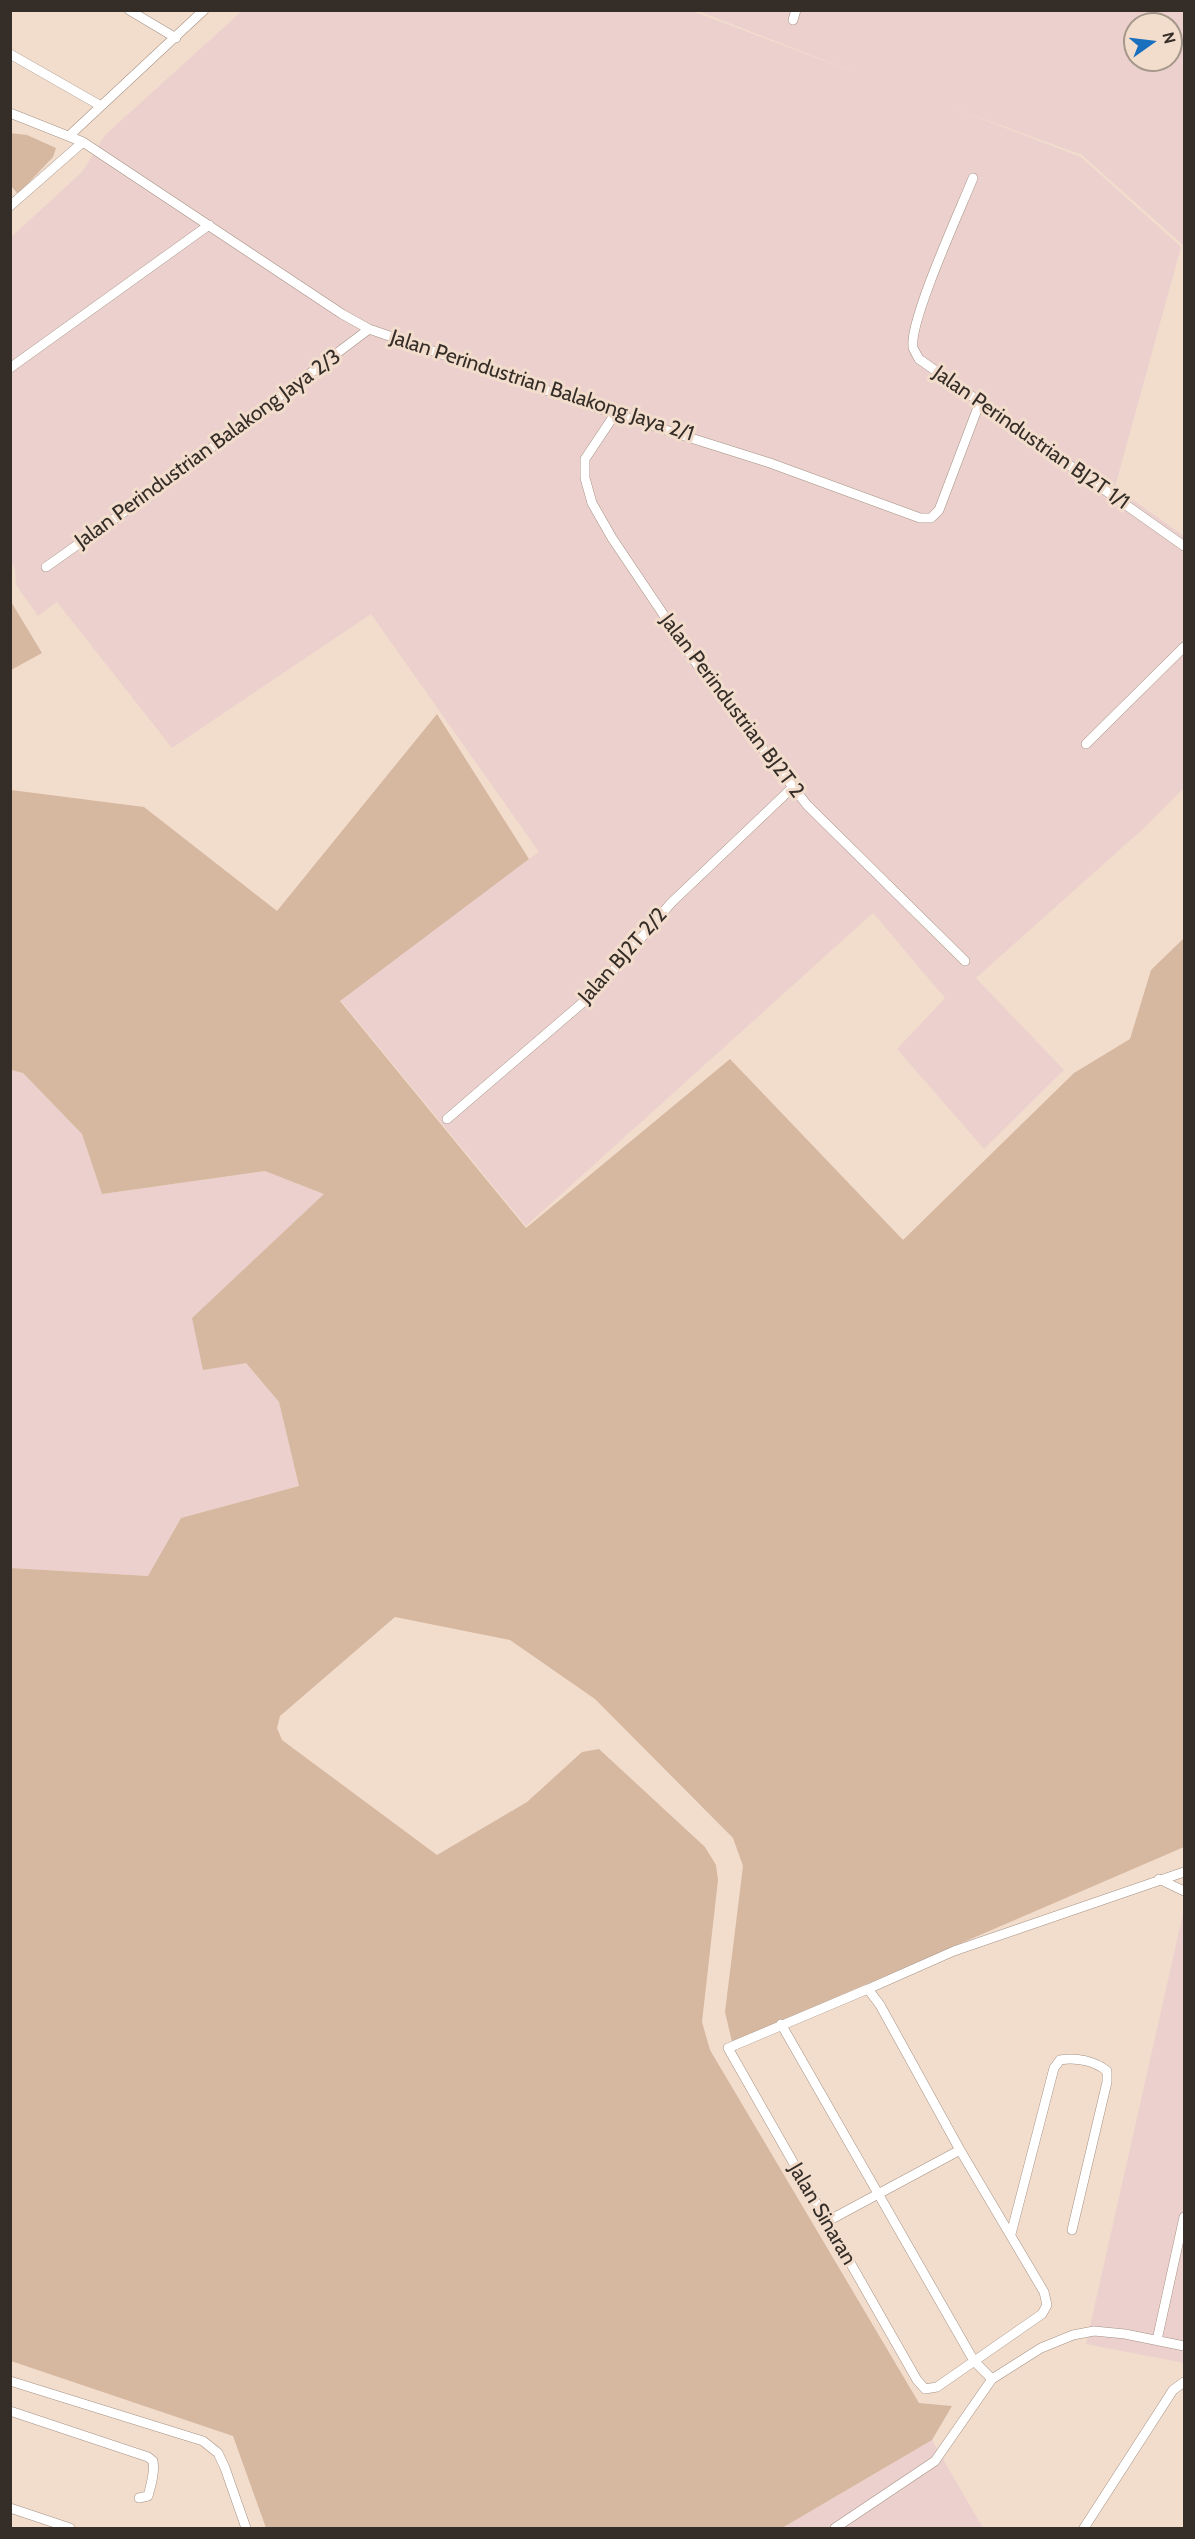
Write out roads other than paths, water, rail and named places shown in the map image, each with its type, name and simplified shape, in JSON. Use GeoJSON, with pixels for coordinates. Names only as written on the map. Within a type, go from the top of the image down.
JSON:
{"type":"FeatureCollection","features":[{"type":"Feature","properties":{"kind":"street"},"geometry":{"type":"LineString","coordinates":[[129,10],[176,38]]}},
{"type":"Feature","properties":{"kind":"street"},"geometry":{"type":"LineString","coordinates":[[70,135],[204,10]]}},
{"type":"Feature","properties":{"kind":"street"},"geometry":{"type":"LineString","coordinates":[[10,54],[101,106]]}},
{"type":"Feature","properties":{"kind":"street","name":"Jalan Perindustrian Balakong Jaya 2/1"},"geometry":{"type":"LineString","coordinates":[[10,113],[83,142],[342,314],[369,329],[615,414],[770,463],[920,518],[931,518],[939,510],[980,402]]}},
{"type":"Feature","properties":{"kind":"street"},"geometry":{"type":"LineString","coordinates":[[10,206],[83,142]]}},
{"type":"Feature","properties":{"kind":"street","name":"Jalan Perindustrian BJ2T 1/1"},"geometry":{"type":"LineString","coordinates":[[973,178],[927,294],[914,335],[913,348],[925,364],[1185,546]]}},
{"type":"Feature","properties":{"kind":"street"},"geometry":{"type":"LineString","coordinates":[[10,368],[209,225]]}},
{"type":"Feature","properties":{"kind":"street","name":"Jalan Perindustrian Balakong Jaya 2/3"},"geometry":{"type":"LineString","coordinates":[[46,567],[158,488],[369,329]]}},
{"type":"Feature","properties":{"kind":"street","name":"Jalan Perindustrian BJ2T 2"},"geometry":{"type":"LineString","coordinates":[[615,414],[585,459],[585,478],[592,502],[612,538],[698,666],[793,787],[837,836],[965,961]]}},
{"type":"Feature","properties":{"kind":"street"},"geometry":{"type":"LineString","coordinates":[[1086,744],[1185,647]]}},
{"type":"Feature","properties":{"kind":"street","name":"Jalan BJ2T 2/2"},"geometry":{"type":"LineString","coordinates":[[447,1119],[595,992],[670,903],[793,787]]}},
{"type":"Feature","properties":{"kind":"street"},"geometry":{"type":"LineString","coordinates":[[992,2379],[974,2361],[880,2194],[795,2053],[781,2024],[954,1951],[1185,1872]]}},
{"type":"Feature","properties":{"kind":"street"},"geometry":{"type":"LineString","coordinates":[[1159,1879],[1185,1891]]}},
{"type":"Feature","properties":{"kind":"street"},"geometry":{"type":"LineString","coordinates":[[868,1989],[880,2005],[960,2150],[1044,2292],[1047,2305],[1042,2314],[974,2361]]}},
{"type":"Feature","properties":{"kind":"street","name":"Jalan Sinaran"},"geometry":{"type":"LineString","coordinates":[[781,2024],[728,2048],[916,2380],[925,2389],[937,2387],[974,2361]]}},
{"type":"Feature","properties":{"kind":"street"},"geometry":{"type":"LineString","coordinates":[[1011,2234],[1054,2068],[1060,2060],[1071,2058],[1100,2065],[1107,2071],[1107,2082],[1072,2230]]}},
{"type":"Feature","properties":{"kind":"street"},"geometry":{"type":"LineString","coordinates":[[826,2222],[960,2150]]}},
{"type":"Feature","properties":{"kind":"street"},"geometry":{"type":"LineString","coordinates":[[1157,2340],[1185,2217]]}},
{"type":"Feature","properties":{"kind":"street"},"geometry":{"type":"LineString","coordinates":[[835,2529],[935,2461],[992,2379],[1041,2348],[1072,2335],[1094,2331],[1185,2346]]}},
{"type":"Feature","properties":{"kind":"street"},"geometry":{"type":"LineString","coordinates":[[10,2381],[203,2441],[218,2453],[244,2527]]}},
{"type":"Feature","properties":{"kind":"street"},"geometry":{"type":"LineString","coordinates":[[1084,2529],[1173,2390],[1185,2382]]}},
{"type":"Feature","properties":{"kind":"street"},"geometry":{"type":"LineString","coordinates":[[10,2411],[148,2457],[154,2466],[150,2490],[148,2496],[139,2498]]}},
{"type":"Feature","properties":{"kind":"street"},"geometry":{"type":"LineString","coordinates":[[10,2508],[70,2529]]}}]}
